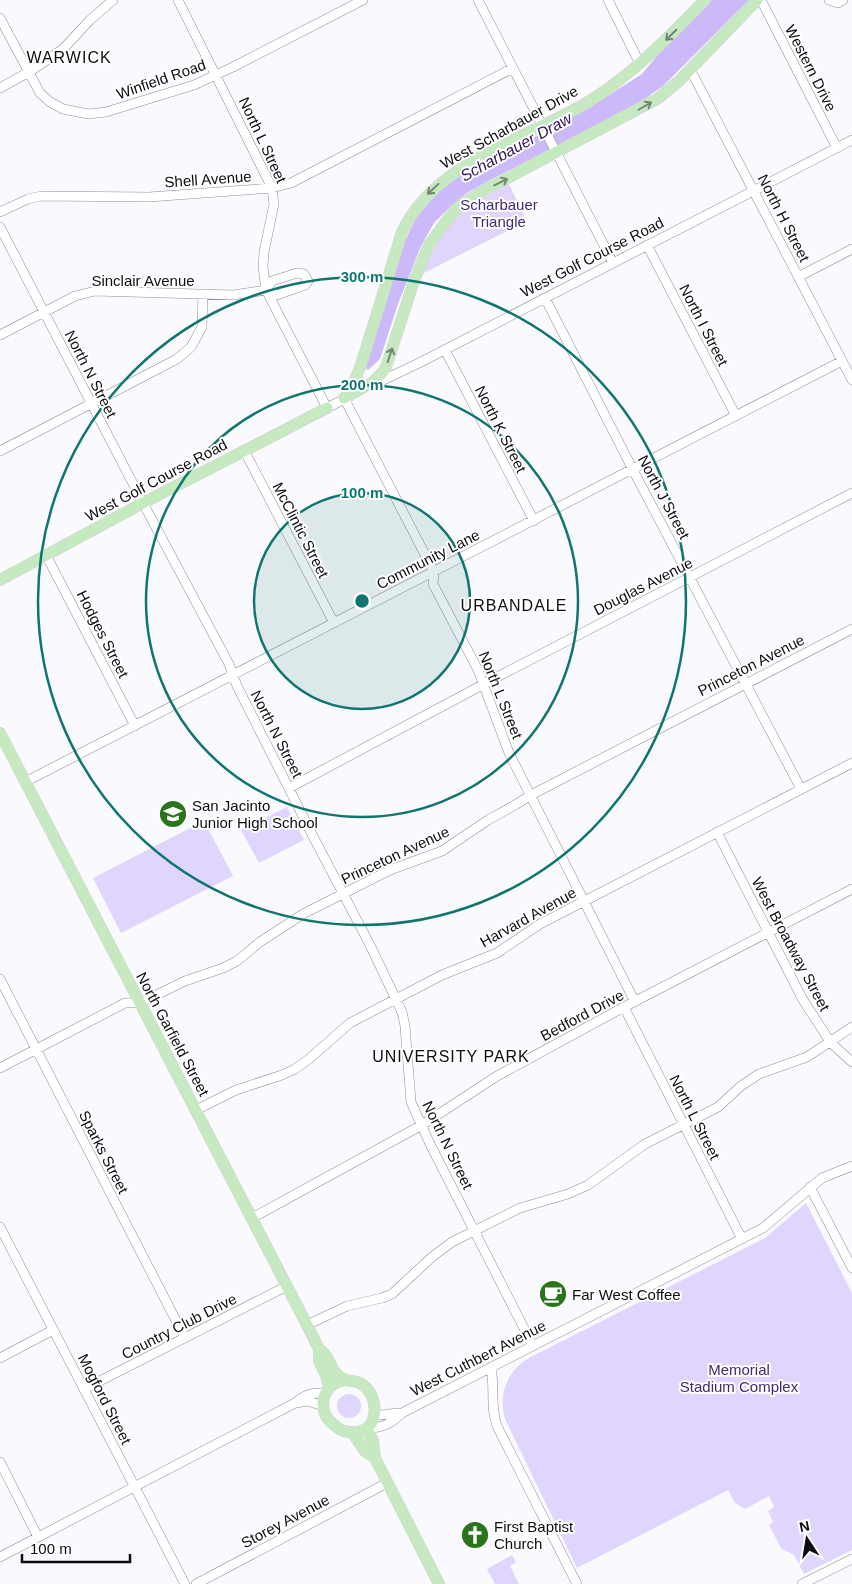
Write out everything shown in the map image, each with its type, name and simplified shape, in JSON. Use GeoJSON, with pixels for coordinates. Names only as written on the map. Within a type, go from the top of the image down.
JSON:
{"type":"FeatureCollection","features":[{"type":"Feature","properties":{"kind":"main road","name":"West Scharbauer Drive"},"geometry":{"type":"LineString","coordinates":[[344,398],[358,374],[402,232],[423,198],[461,168],[543,128],[618,82],[671,35],[705,0]]}},
{"type":"Feature","properties":{"kind":"main road"},"geometry":{"type":"LineString","coordinates":[[344,398],[372,383],[386,367],[426,250],[434,236],[450,216],[464,203],[481,192],[555,151],[654,101],[676,84],[759,0]]}},
{"type":"Feature","properties":{"kind":"main road","name":"West Golf Course Road"},"geometry":{"type":"LineString","coordinates":[[0,580],[326,408]]}},
{"type":"Feature","properties":{"kind":"main road","name":"North Garfield Street"},"geometry":{"type":"LineString","coordinates":[[0,733],[319,1349]]}},
{"type":"Feature","properties":{"kind":"main road"},"geometry":{"type":"LineString","coordinates":[[319,1349],[325,1353],[336,1376],[362,1384],[368,1389],[374,1414],[372,1424],[368,1429],[360,1432],[340,1429],[328,1420],[324,1414],[323,1406],[327,1391],[326,1375],[319,1361],[319,1349]]}},
{"type":"Feature","properties":{"kind":"main road"},"geometry":{"type":"LineString","coordinates":[[327,1391],[338,1381],[345,1380]]}},
{"type":"Feature","properties":{"kind":"main road"},"geometry":{"type":"LineString","coordinates":[[368,1429],[373,1441],[375,1458],[439,1584]]}},
{"type":"Feature","properties":{"kind":"main road"},"geometry":{"type":"LineString","coordinates":[[352,1432],[365,1451],[375,1458]]}},
{"type":"Feature","properties":{"kind":"street"},"geometry":{"type":"LineString","coordinates":[[0,88],[63,49],[90,20],[114,0]]}},
{"type":"Feature","properties":{"kind":"street","name":"North L Street"},"geometry":{"type":"LineString","coordinates":[[178,0],[272,188],[274,204],[263,266],[266,290],[326,408]]}},
{"type":"Feature","properties":{"kind":"street","name":"Winfield Road"},"geometry":{"type":"LineString","coordinates":[[0,18],[40,93],[50,102],[63,109],[88,114],[106,112],[194,85],[363,0]]}},
{"type":"Feature","properties":{"kind":"street"},"geometry":{"type":"LineString","coordinates":[[478,0],[613,263]]}},
{"type":"Feature","properties":{"kind":"street"},"geometry":{"type":"LineString","coordinates":[[608,0],[640,64]]}},
{"type":"Feature","properties":{"kind":"street","name":"Western Drive"},"geometry":{"type":"LineString","coordinates":[[759,0],[837,148]]}},
{"type":"Feature","properties":{"kind":"street"},"geometry":{"type":"LineString","coordinates":[[829,0],[838,3],[843,0]]}},
{"type":"Feature","properties":{"kind":"street","name":"Shell Avenue"},"geometry":{"type":"LineString","coordinates":[[0,212],[28,199],[41,196],[149,197],[272,188],[291,183],[513,68]]}},
{"type":"Feature","properties":{"kind":"street","name":"North H Street"},"geometry":{"type":"LineString","coordinates":[[690,69],[842,361],[851,374]]}},
{"type":"Feature","properties":{"kind":"street","name":"West Golf Course Road"},"geometry":{"type":"LineString","coordinates":[[326,408],[445,350],[852,140]]}},
{"type":"Feature","properties":{"kind":"street","name":"North N Street"},"geometry":{"type":"LineString","coordinates":[[0,227],[91,404],[229,664],[237,686],[396,998],[405,1026],[411,1102],[430,1144],[533,1346]]}},
{"type":"Feature","properties":{"kind":"street","name":"North I Street"},"geometry":{"type":"LineString","coordinates":[[647,245],[736,416]]}},
{"type":"Feature","properties":{"kind":"street"},"geometry":{"type":"LineString","coordinates":[[798,276],[852,249]]}},
{"type":"Feature","properties":{"kind":"street","name":"Sinclair Avenue"},"geometry":{"type":"LineString","coordinates":[[0,335],[75,296],[95,291],[234,295],[266,290]]}},
{"type":"Feature","properties":{"kind":"street"},"geometry":{"type":"LineString","coordinates":[[0,451],[175,360],[191,346],[202,327],[203,294]]}},
{"type":"Feature","properties":{"kind":"street","name":"North J Street"},"geometry":{"type":"LineString","coordinates":[[545,298],[801,789]]}},
{"type":"Feature","properties":{"kind":"street","name":"North K Street"},"geometry":{"type":"LineString","coordinates":[[445,350],[534,520]]}},
{"type":"Feature","properties":{"kind":"street","name":"Community Lane"},"geometry":{"type":"LineString","coordinates":[[25,782],[842,361]]}},
{"type":"Feature","properties":{"kind":"street","name":"North L Street"},"geometry":{"type":"LineString","coordinates":[[344,398],[434,572],[433,584],[484,684],[509,754],[635,1002]]}},
{"type":"Feature","properties":{"kind":"street","name":"McClintic Street"},"geometry":{"type":"LineString","coordinates":[[244,450],[334,623]]}},
{"type":"Feature","properties":{"kind":"street","name":"Douglas Avenue"},"geometry":{"type":"LineString","coordinates":[[289,788],[484,684],[852,493]]}},
{"type":"Feature","properties":{"kind":"street","name":"Hodges Street"},"geometry":{"type":"LineString","coordinates":[[46,555],[135,726]]}},
{"type":"Feature","properties":{"kind":"street","name":"Princeton Avenue"},"geometry":{"type":"LineString","coordinates":[[0,1068],[125,1003],[140,1003],[178,984],[227,967],[303,914],[390,870],[442,851],[488,820],[531,795],[852,629]]}},
{"type":"Feature","properties":{"kind":"street","name":"Harvard Avenue"},"geometry":{"type":"LineString","coordinates":[[196,1110],[236,1090],[282,1075],[294,1069],[309,1059],[350,1023],[442,975],[497,953],[540,924],[852,763]]}},
{"type":"Feature","properties":{"kind":"street","name":"West Broadway Street"},"geometry":{"type":"LineString","coordinates":[[717,832],[803,1000],[831,1043],[852,1062]]}},
{"type":"Feature","properties":{"kind":"street","name":"Bedford Drive"},"geometry":{"type":"LineString","coordinates":[[252,1218],[422,1124],[497,1076],[624,1007],[852,890]]}},
{"type":"Feature","properties":{"kind":"street","name":"Sparks Street"},"geometry":{"type":"LineString","coordinates":[[0,978],[185,1338]]}},
{"type":"Feature","properties":{"kind":"street","name":"North L Street"},"geometry":{"type":"LineString","coordinates":[[624,1007],[742,1239]]}},
{"type":"Feature","properties":{"kind":"street"},"geometry":{"type":"LineString","coordinates":[[307,1325],[347,1306],[392,1294],[432,1257],[452,1242],[520,1208],[568,1194],[588,1185],[645,1144],[718,1107],[741,1086],[759,1074],[807,1057],[831,1043],[852,1027]]}},
{"type":"Feature","properties":{"kind":"street","name":"West Cuthbert Avenue"},"geometry":{"type":"LineString","coordinates":[[368,1429],[379,1428],[394,1421],[402,1413],[763,1228],[822,1178],[852,1166]]}},
{"type":"Feature","properties":{"kind":"street"},"geometry":{"type":"LineString","coordinates":[[810,1187],[852,1268]]}},
{"type":"Feature","properties":{"kind":"street","name":"Mogford Street"},"geometry":{"type":"LineString","coordinates":[[0,1227],[185,1584]]}},
{"type":"Feature","properties":{"kind":"street","name":"Country Club Drive"},"geometry":{"type":"LineString","coordinates":[[84,1390],[287,1286]]}},
{"type":"Feature","properties":{"kind":"street"},"geometry":{"type":"LineString","coordinates":[[0,1358],[53,1330]]}},
{"type":"Feature","properties":{"kind":"street"},"geometry":{"type":"LineString","coordinates":[[491,1367],[493,1414],[497,1426],[577,1584]]}},
{"type":"Feature","properties":{"kind":"street"},"geometry":{"type":"LineString","coordinates":[[0,1557],[295,1403],[304,1395],[327,1391]]}},
{"type":"Feature","properties":{"kind":"street"},"geometry":{"type":"LineString","coordinates":[[295,1403],[308,1401],[323,1406]]}},
{"type":"Feature","properties":{"kind":"street","name":"West Cuthbert Avenue"},"geometry":{"type":"LineString","coordinates":[[374,1414],[381,1416],[393,1412],[402,1413]]}},
{"type":"Feature","properties":{"kind":"street"},"geometry":{"type":"LineString","coordinates":[[0,1462],[38,1537]]}},
{"type":"Feature","properties":{"kind":"street","name":"Storey Avenue"},"geometry":{"type":"LineString","coordinates":[[196,1584],[387,1483]]}},
{"type":"Feature","properties":{"kind":"street"},"geometry":{"type":"LineString","coordinates":[[802,1584],[852,1558]]}},
{"type":"Feature","properties":{"kind":"green space","name":"Scharbauer Triangle"},"geometry":{"type":"Polygon","coordinates":[[[509,184],[524,215],[521,224],[424,273],[446,229],[466,209],[509,184]]]}},
{"type":"Feature","properties":{"kind":"green space"},"geometry":{"type":"Polygon","coordinates":[[[287,807],[304,840],[259,863],[241,830],[287,807]]]}},
{"type":"Feature","properties":{"kind":"green space"},"geometry":{"type":"Polygon","coordinates":[[[204,821],[233,876],[121,933],[93,878],[204,821]]]}},
{"type":"Feature","properties":{"kind":"green space","name":"Memorial Stadium Complex"},"geometry":{"type":"Polygon","coordinates":[[[806,1203],[852,1293],[852,1550],[804,1574],[794,1555],[781,1548],[769,1525],[773,1522],[768,1511],[774,1507],[769,1496],[745,1509],[735,1503],[728,1490],[577,1568],[505,1419],[503,1410],[504,1392],[510,1376],[521,1363],[529,1358],[765,1238],[806,1203]]]}},
{"type":"Feature","properties":{"kind":"green space"},"geometry":{"type":"Polygon","coordinates":[[[349,1394],[354,1395],[360,1401],[360,1411],[354,1417],[349,1418],[344,1417],[338,1411],[337,1406],[338,1401],[344,1395],[349,1394]]]}},
{"type":"Feature","properties":{"kind":"green space"},"geometry":{"type":"Polygon","coordinates":[[[512,1555],[516,1562],[510,1566],[519,1584],[495,1584],[487,1569],[512,1555]]]}},
{"type":"Feature","properties":{"kind":"water","name":"Scharbauer Draw"},"geometry":{"type":"Polygon","coordinates":[[[711,0],[749,0],[664,85],[632,108],[467,193],[434,223],[421,246],[398,304],[380,359],[368,370],[364,367],[404,244],[418,215],[427,202],[458,176],[524,142],[554,130],[554,125],[592,106],[642,74],[711,0]]]}},
{"type":"Feature","properties":{"kind":"place","name":"San Jacinto Junior High School"},"geometry":{"type":"Point","coordinates":[173,814]}},
{"type":"Feature","properties":{"kind":"place","name":"Far West Coffee"},"geometry":{"type":"Point","coordinates":[553,1294]}},
{"type":"Feature","properties":{"kind":"place","name":"First Baptist Church"},"geometry":{"type":"Point","coordinates":[475,1535]}},
{"type":"Feature","properties":{"kind":"district","name":"WARWICK"},"geometry":{"type":"Point","coordinates":[69,57]}},
{"type":"Feature","properties":{"kind":"district","name":"URBANDALE"},"geometry":{"type":"Point","coordinates":[514,605]}},
{"type":"Feature","properties":{"kind":"district","name":"UNIVERSITY PARK"},"geometry":{"type":"Point","coordinates":[451,1056]}}]}
